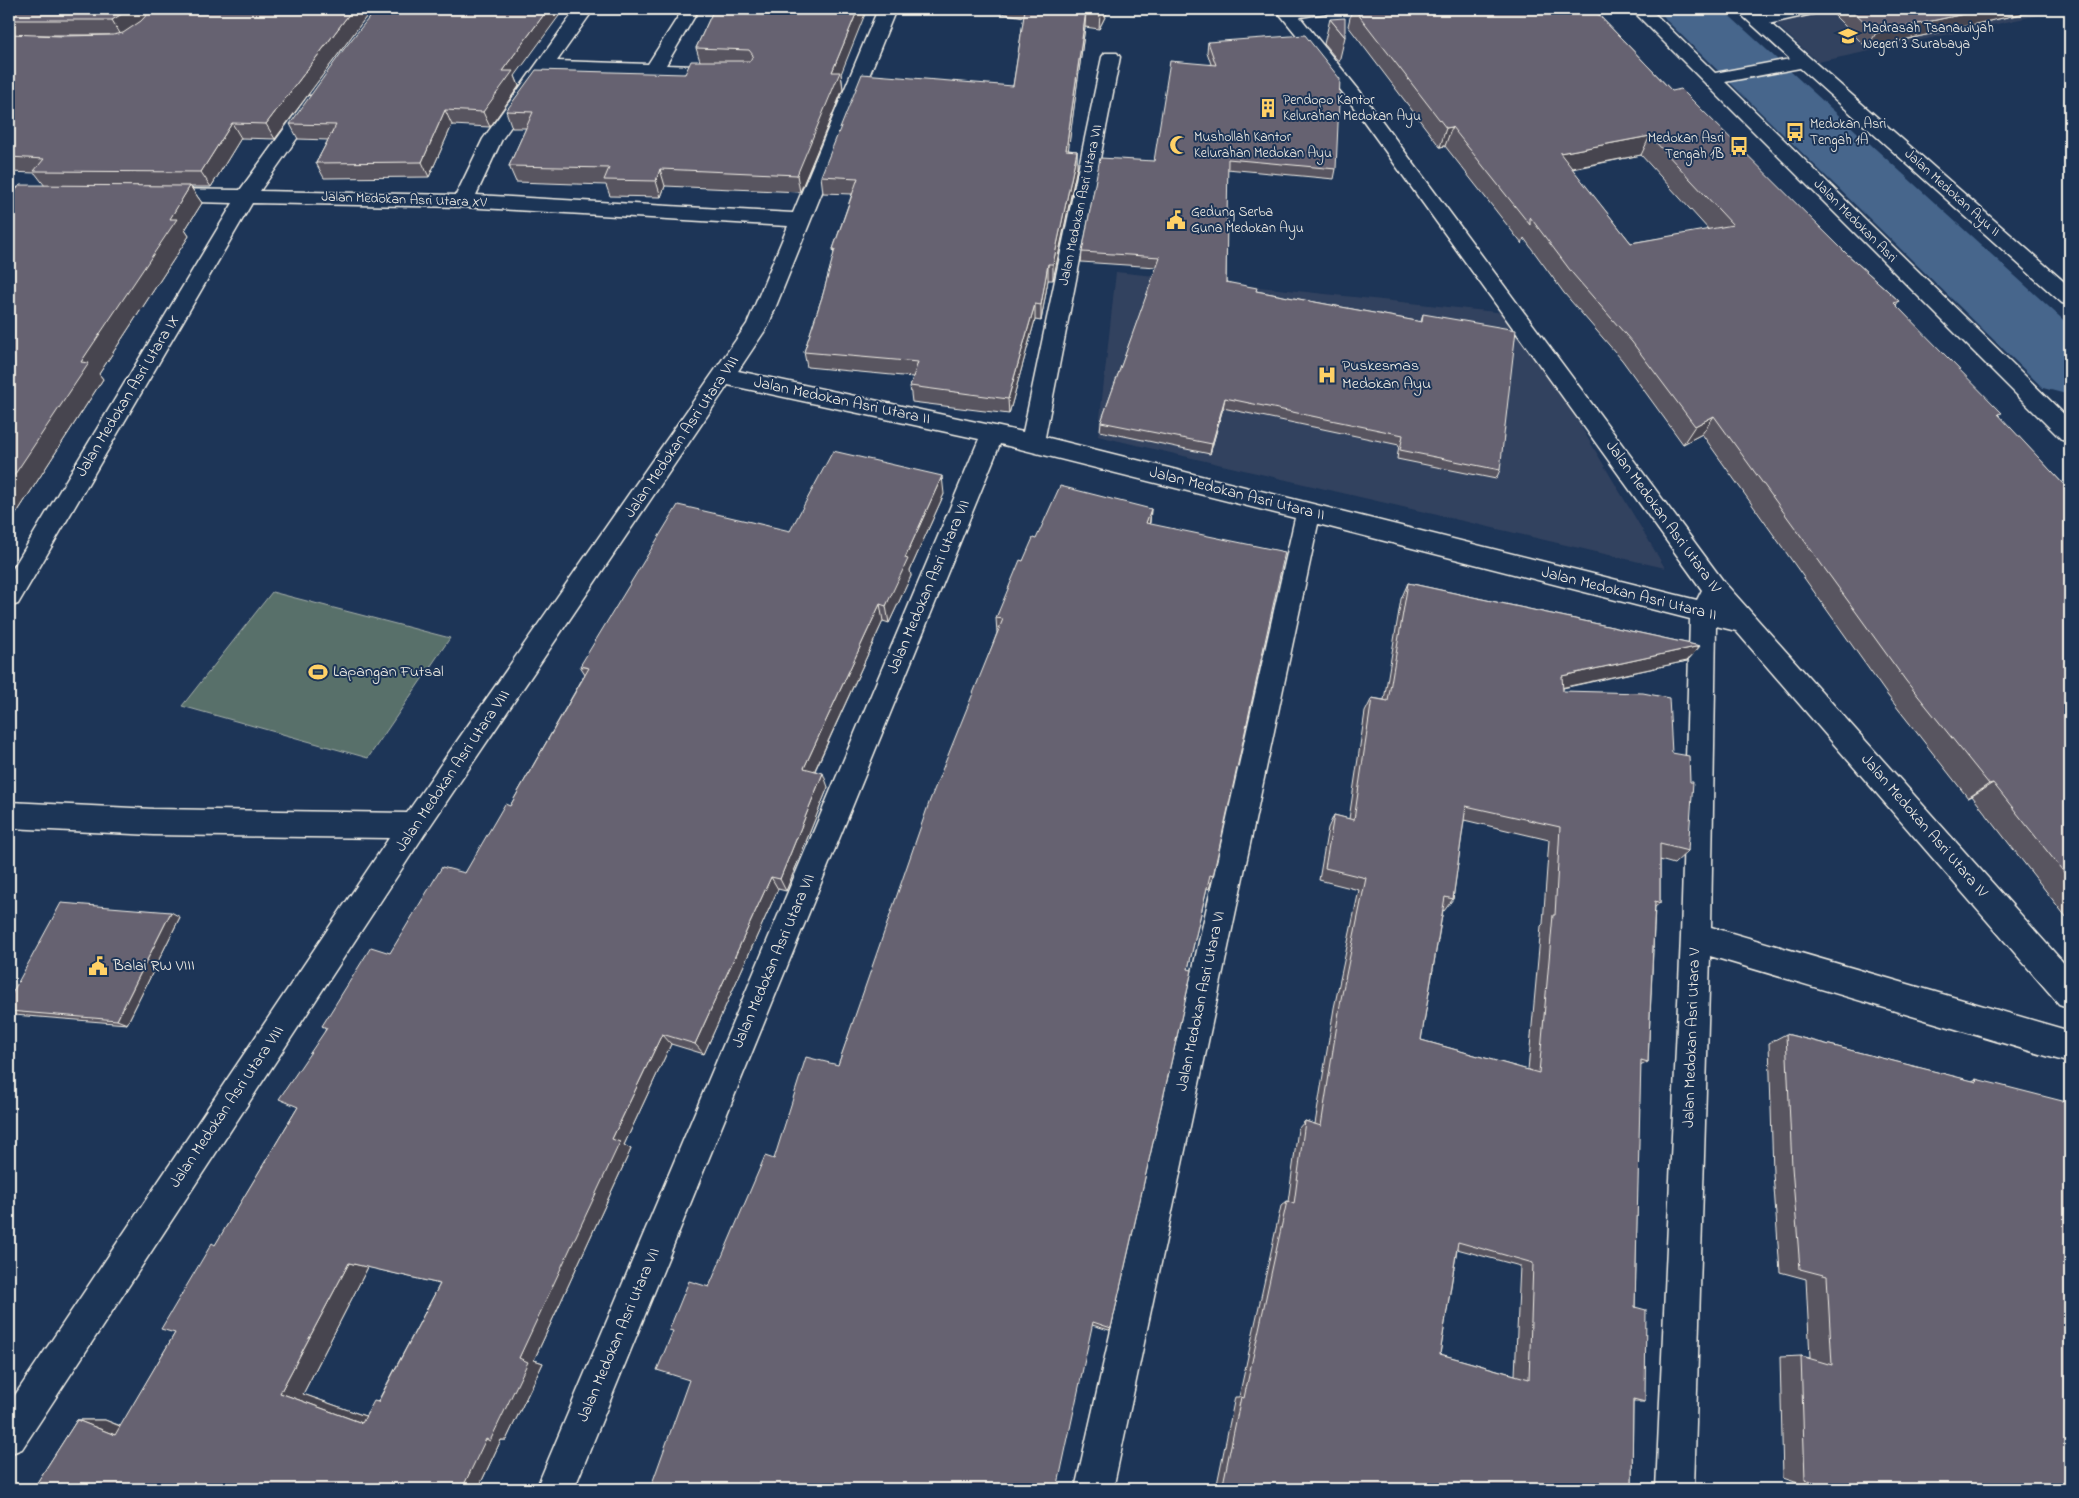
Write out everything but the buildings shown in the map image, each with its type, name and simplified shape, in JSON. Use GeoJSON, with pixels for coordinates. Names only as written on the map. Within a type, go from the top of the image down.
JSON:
{"type":"FeatureCollection","features":[{"type":"Feature","properties":{"kind":"street"},"geometry":{"type":"LineString","coordinates":[[463,201],[493,139],[585,9]]}},
{"type":"Feature","properties":{"kind":"street"},"geometry":{"type":"LineString","coordinates":[[653,71],[692,9]]}},
{"type":"Feature","properties":{"kind":"street","name":"Jalan Medokan Asri Utara VIII"},"geometry":{"type":"LineString","coordinates":[[9,1436],[414,826],[757,326],[887,9]]}},
{"type":"Feature","properties":{"kind":"street","name":"Jalan Medokan Asri Utara IV"},"geometry":{"type":"LineString","coordinates":[[1320,9],[1288,14],[1353,94],[1709,601],[1746,624],[2070,993]]}},
{"type":"Feature","properties":{"kind":"street","name":"Jalan Medokan Asri"},"geometry":{"type":"LineString","coordinates":[[1640,9],[1719,77],[2070,434]]}},
{"type":"Feature","properties":{"kind":"street","name":"Jalan Medokan Ayu II"},"geometry":{"type":"LineString","coordinates":[[1744,9],[1759,22],[1796,64],[2070,298]]}},
{"type":"Feature","properties":{"kind":"street"},"geometry":{"type":"LineString","coordinates":[[1759,22],[1811,9]]}},
{"type":"Feature","properties":{"kind":"street","name":"Jalan Medokan Asri Utara VII"},"geometry":{"type":"LineString","coordinates":[[1032,442],[1111,57]]}},
{"type":"Feature","properties":{"kind":"street"},"geometry":{"type":"LineString","coordinates":[[1719,77],[1796,64]]}},
{"type":"Feature","properties":{"kind":"street"},"geometry":{"type":"LineString","coordinates":[[545,66],[653,71],[746,72]]}},
{"type":"Feature","properties":{"kind":"street","name":"Jalan Medokan Asri Utara IX"},"geometry":{"type":"LineString","coordinates":[[9,597],[246,195],[327,83]]}},
{"type":"Feature","properties":{"kind":"street"},"geometry":{"type":"LineString","coordinates":[[9,194],[67,194]]}},
{"type":"Feature","properties":{"kind":"street","name":"Jalan Medokan Asri Utara XV"},"geometry":{"type":"LineString","coordinates":[[142,195],[246,195],[463,201],[799,220]]}},
{"type":"Feature","properties":{"kind":"street","name":"Jalan Medokan Asri Utara II"},"geometry":{"type":"LineString","coordinates":[[724,376],[993,433],[1308,512],[1709,601]]}},
{"type":"Feature","properties":{"kind":"street","name":"Jalan Medokan Asri Utara VII"},"geometry":{"type":"LineString","coordinates":[[555,1489],[993,433]]}},
{"type":"Feature","properties":{"kind":"street","name":"Jalan Medokan Asri Utara VI"},"geometry":{"type":"LineString","coordinates":[[1094,1489],[1308,512]]}},
{"type":"Feature","properties":{"kind":"street","name":"Jalan Medokan Asri Utara V"},"geometry":{"type":"LineString","coordinates":[[1675,1489],[1709,601]]}},
{"type":"Feature","properties":{"kind":"street"},"geometry":{"type":"LineString","coordinates":[[9,815],[153,822],[414,826]]}},
{"type":"Feature","properties":{"kind":"street"},"geometry":{"type":"LineString","coordinates":[[1696,937],[2070,1047]]}},
{"type":"Feature","properties":{"kind":"shaded area"},"geometry":{"type":"Polygon","coordinates":[[[2067,9],[1818,62],[1760,10],[2067,9]]]}},
{"type":"Feature","properties":{"kind":"shaded area","name":"Puskesmas Medokan Ayu"},"geometry":{"type":"Polygon","coordinates":[[[1116,272],[1514,314],[1665,568],[1098,436],[1116,272]]]}},
{"type":"Feature","properties":{"kind":"green space","name":"Lapangan Futsal"},"geometry":{"type":"Polygon","coordinates":[[[272,592],[450,638],[368,758],[182,706],[272,592]]]}},
{"type":"Feature","properties":{"kind":"waterway"},"geometry":{"type":"LineString","coordinates":[[1688,9],[2070,369]]}},
{"type":"Feature","properties":{"kind":"place","name":"Madrasah Tsanawiyah Negeri 3 Surabaya"},"geometry":{"type":"Point","coordinates":[1848,36]}},
{"type":"Feature","properties":{"kind":"place","name":"Pendopo Kantor Kelurahan Medokan Ayu"},"geometry":{"type":"Point","coordinates":[1268,108]}},
{"type":"Feature","properties":{"kind":"place","name":"Medokan Asri Tengah 1A"},"geometry":{"type":"Point","coordinates":[1795,132]}},
{"type":"Feature","properties":{"kind":"place","name":"Mushollah Kantor Kelurahan Medokan Ayu"},"geometry":{"type":"Point","coordinates":[1179,145]}},
{"type":"Feature","properties":{"kind":"place","name":"Medokan Asri Tengah 1B"},"geometry":{"type":"Point","coordinates":[1739,146]}},
{"type":"Feature","properties":{"kind":"place","name":"Gedung Serba Guna Medokan Ayu"},"geometry":{"type":"Point","coordinates":[1176,220]}},
{"type":"Feature","properties":{"kind":"place","name":"Puskesmas Medokan Ayu"},"geometry":{"type":"Point","coordinates":[1327,375]}},
{"type":"Feature","properties":{"kind":"place","name":"Lapangan Futsal"},"geometry":{"type":"Point","coordinates":[318,672]}},
{"type":"Feature","properties":{"kind":"place","name":"Balai RW VIII"},"geometry":{"type":"Point","coordinates":[98,966]}}]}
